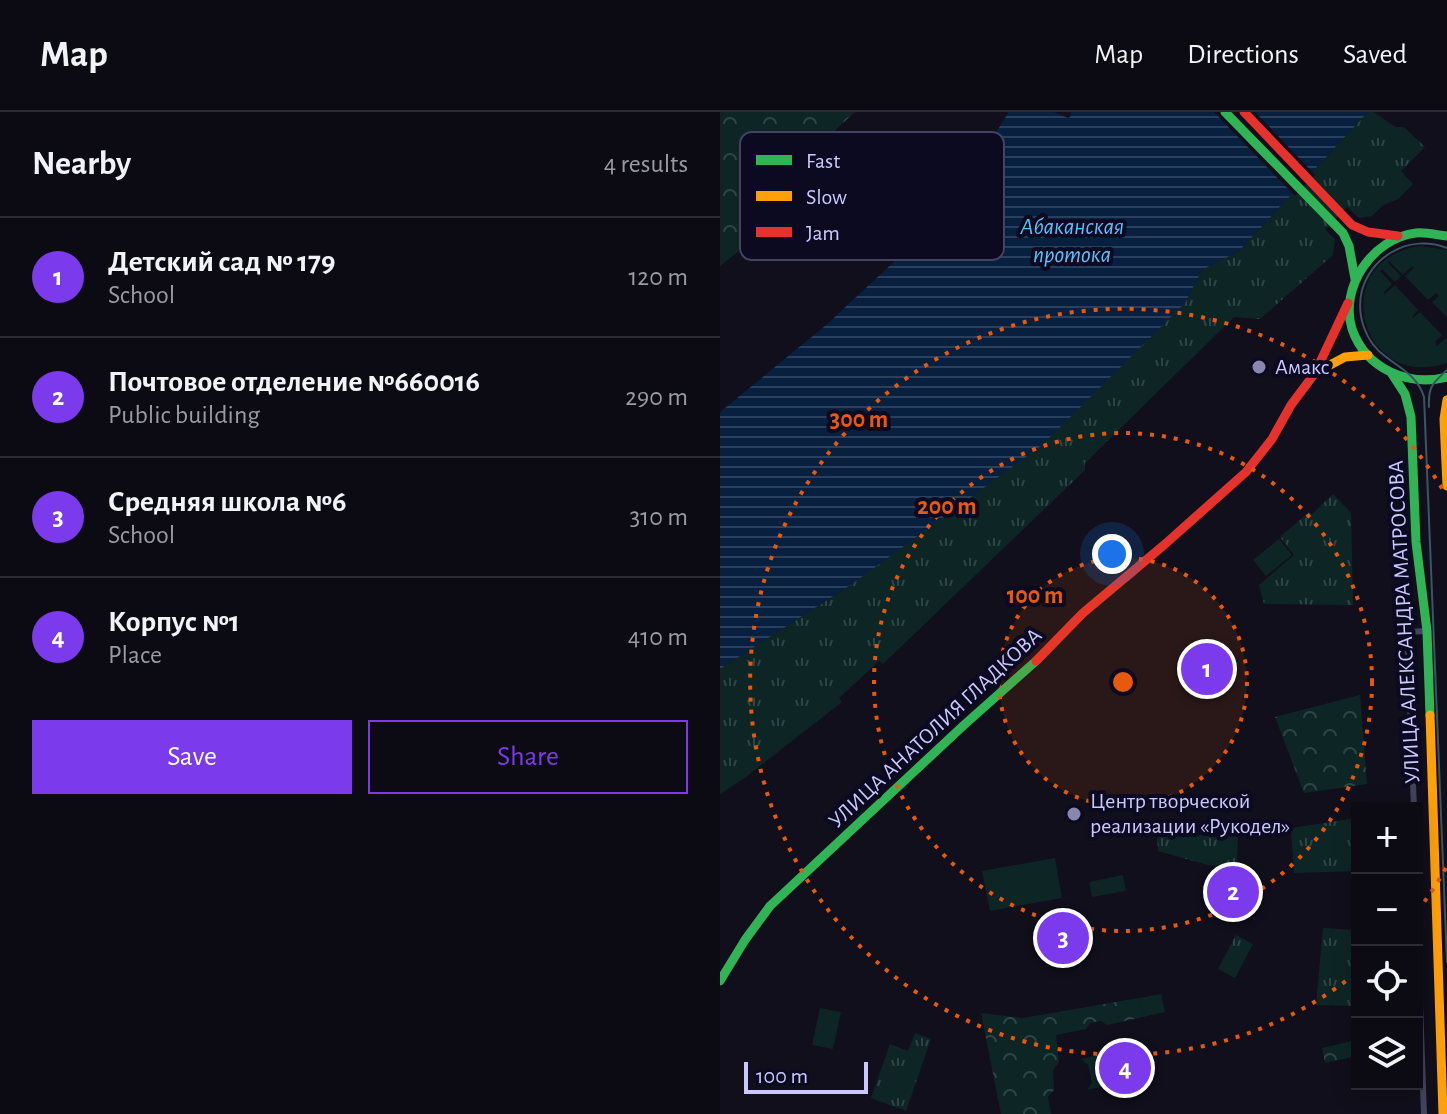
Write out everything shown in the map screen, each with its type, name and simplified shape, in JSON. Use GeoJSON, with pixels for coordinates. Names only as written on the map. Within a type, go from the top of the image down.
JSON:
{"type":"FeatureCollection","features":[{"type":"Feature","properties":{"kind":"main road"},"geometry":{"type":"LineString","coordinates":[[1225,112],[1343,233],[1349,246],[1355,279]]}},
{"type":"Feature","properties":{"kind":"main road"},"geometry":{"type":"LineString","coordinates":[[1244,112],[1361,231],[1401,236],[1426,232],[1447,236]]}},
{"type":"Feature","properties":{"kind":"main road"},"geometry":{"type":"LineString","coordinates":[[1355,279],[1378,248],[1401,236]]}},
{"type":"Feature","properties":{"kind":"main road","name":"УЛИЦА АНАТОЛИЯ ГЛАДКОВА"},"geometry":{"type":"LineString","coordinates":[[720,981],[770,906],[1038,659],[1083,613],[1246,472],[1272,439],[1291,405],[1315,373],[1349,300],[1355,279]]}},
{"type":"Feature","properties":{"kind":"main road"},"geometry":{"type":"LineString","coordinates":[[1349,300],[1354,333],[1381,368],[1403,378],[1426,381],[1447,377]]}},
{"type":"Feature","properties":{"kind":"main road"},"geometry":{"type":"LineString","coordinates":[[1315,373],[1345,357],[1368,355]]}},
{"type":"Feature","properties":{"kind":"main road","name":"УЛИЦА АЛЕКСАНДРА МАТРОСОВА"},"geometry":{"type":"LineString","coordinates":[[1392,374],[1404,389],[1411,417],[1416,542],[1427,631],[1443,1114]]}},
{"type":"Feature","properties":{"kind":"main road"},"geometry":{"type":"LineString","coordinates":[[1447,400],[1444,419],[1447,486]]}},
{"type":"Feature","properties":{"kind":"street"},"geometry":{"type":"LineString","coordinates":[[1414,802],[1407,632],[1427,631]]}},
{"type":"Feature","properties":{"kind":"street"},"geometry":{"type":"LineString","coordinates":[[1418,946],[1424,1114]]}},
{"type":"Feature","properties":{"kind":"green space"},"geometry":{"type":"Polygon","coordinates":[[[720,112],[855,112],[833,132],[740,132],[740,250],[720,266],[720,112]]]}},
{"type":"Feature","properties":{"kind":"green space"},"geometry":{"type":"Polygon","coordinates":[[[1368,112],[1374,112],[1395,127],[1404,127],[1425,147],[1401,171],[1413,184],[1398,199],[1383,205],[1372,216],[1359,218],[1347,207],[1325,230],[1335,239],[1333,255],[1260,319],[1234,317],[1085,463],[1085,470],[883,664],[879,661],[839,698],[842,702],[720,794],[720,669],[852,584],[1185,303],[1202,270],[1239,251],[1368,112]]]}},
{"type":"Feature","properties":{"kind":"green space"},"geometry":{"type":"Polygon","coordinates":[[[1421,246],[1447,250],[1447,317],[1432,302],[1439,296],[1436,293],[1428,300],[1405,276],[1414,268],[1412,266],[1403,275],[1389,261],[1401,276],[1395,282],[1382,269],[1380,271],[1392,284],[1385,294],[1395,285],[1418,310],[1412,317],[1420,312],[1442,335],[1435,342],[1437,346],[1447,340],[1447,363],[1416,367],[1392,359],[1375,342],[1365,320],[1364,296],[1372,274],[1391,256],[1421,246]]]}},
{"type":"Feature","properties":{"kind":"green space"},"geometry":{"type":"Polygon","coordinates":[[[1333,494],[1351,513],[1353,605],[1264,604],[1259,585],[1294,555],[1280,537],[1333,494]]]}},
{"type":"Feature","properties":{"kind":"green space"},"geometry":{"type":"Polygon","coordinates":[[[1279,539],[1292,555],[1266,576],[1253,560],[1279,539]]]}},
{"type":"Feature","properties":{"kind":"green space"},"geometry":{"type":"Polygon","coordinates":[[[1360,695],[1367,784],[1304,793],[1275,717],[1360,695]]]}},
{"type":"Feature","properties":{"kind":"green space"},"geometry":{"type":"Polygon","coordinates":[[[1351,819],[1351,871],[1294,873],[1291,828],[1351,819]]]}},
{"type":"Feature","properties":{"kind":"green space"},"geometry":{"type":"Polygon","coordinates":[[[1238,833],[1237,866],[1208,865],[1158,851],[1157,837],[1238,833]]]}},
{"type":"Feature","properties":{"kind":"green space"},"geometry":{"type":"Polygon","coordinates":[[[1055,858],[1062,898],[990,911],[982,871],[1055,858]]]}},
{"type":"Feature","properties":{"kind":"green space"},"geometry":{"type":"Polygon","coordinates":[[[1123,875],[1126,891],[1092,897],[1089,882],[1123,875]]]}},
{"type":"Feature","properties":{"kind":"green space"},"geometry":{"type":"Polygon","coordinates":[[[1323,928],[1351,930],[1351,1006],[1316,1005],[1323,928]]]}},
{"type":"Feature","properties":{"kind":"green space"},"geometry":{"type":"Polygon","coordinates":[[[1236,935],[1253,944],[1235,978],[1218,969],[1236,935]]]}},
{"type":"Feature","properties":{"kind":"green space"},"geometry":{"type":"Polygon","coordinates":[[[1161,994],[1165,1012],[1143,1017],[1139,998],[1161,994]]]}},
{"type":"Feature","properties":{"kind":"green space"},"geometry":{"type":"Polygon","coordinates":[[[1139,998],[1143,1017],[1107,1025],[1101,1021],[1090,1023],[1086,1029],[1056,1035],[1059,1062],[1053,1070],[1054,1090],[1048,1097],[1051,1114],[1001,1114],[981,1013],[1023,1018],[1139,998]]]}},
{"type":"Feature","properties":{"kind":"green space"},"geometry":{"type":"Polygon","coordinates":[[[820,1008],[841,1012],[833,1049],[812,1045],[820,1008]]]}},
{"type":"Feature","properties":{"kind":"green space"},"geometry":{"type":"Polygon","coordinates":[[[915,1033],[931,1039],[906,1111],[871,1098],[890,1044],[908,1051],[915,1033]]]}},
{"type":"Feature","properties":{"kind":"green space"},"geometry":{"type":"Polygon","coordinates":[[[1351,1041],[1351,1057],[1325,1063],[1322,1048],[1351,1041]]]}},
{"type":"Feature","properties":{"kind":"green space"},"geometry":{"type":"Polygon","coordinates":[[[1109,1053],[1115,1084],[1087,1090],[1092,1083],[1088,1065],[1081,1059],[1109,1053]]]}},
{"type":"Feature","properties":{"kind":"water","name":"Абаканская протока"},"geometry":{"type":"Polygon","coordinates":[[[1009,112],[1054,112],[1068,118],[1071,112],[1368,112],[1239,251],[1202,270],[1185,303],[1041,446],[852,584],[720,669],[720,412],[825,326],[896,260],[1004,260],[1004,132],[996,132],[1009,112]]]}},
{"type":"Feature","properties":{"kind":"pier"},"geometry":{"type":"Polygon","coordinates":[[[1214,112],[1255,112],[1315,175],[1295,196],[1214,112]]]}},
{"type":"Feature","properties":{"kind":"tram line"},"geometry":{"type":"LineString","coordinates":[[1447,248],[1419,244],[1405,246],[1387,255],[1367,278],[1360,299],[1361,318],[1373,344],[1414,379],[1424,397],[1447,962]]}},
{"type":"Feature","properties":{"kind":"tram line"},"geometry":{"type":"LineString","coordinates":[[1429,407],[1432,386],[1447,370]]}},
{"type":"Feature","properties":{"kind":"traffic: fast"},"geometry":{"type":"LineString","coordinates":[[1225,112],[1343,233],[1349,246],[1355,279]]}},
{"type":"Feature","properties":{"kind":"traffic: fast"},"geometry":{"type":"LineString","coordinates":[[1447,236],[1416,233],[1400,237],[1373,254],[1355,281],[1349,313],[1352,329],[1367,355],[1390,372],[1418,379],[1447,377]]}},
{"type":"Feature","properties":{"kind":"traffic: fast"},"geometry":{"type":"LineString","coordinates":[[1392,374],[1405,394],[1411,417],[1416,542],[1427,631],[1430,715]]}},
{"type":"Feature","properties":{"kind":"traffic: fast"},"geometry":{"type":"LineString","coordinates":[[720,981],[770,906],[1036,661]]}},
{"type":"Feature","properties":{"kind":"traffic: slow"},"geometry":{"type":"LineString","coordinates":[[1315,373],[1345,357],[1368,355]]}},
{"type":"Feature","properties":{"kind":"traffic: slow"},"geometry":{"type":"LineString","coordinates":[[1447,400],[1444,419],[1447,486]]}},
{"type":"Feature","properties":{"kind":"traffic: slow"},"geometry":{"type":"LineString","coordinates":[[1430,715],[1443,1114]]}},
{"type":"Feature","properties":{"kind":"traffic: jam"},"geometry":{"type":"LineString","coordinates":[[1244,112],[1352,225],[1368,232],[1398,236]]}},
{"type":"Feature","properties":{"kind":"traffic: jam"},"geometry":{"type":"LineString","coordinates":[[1036,661],[1083,613],[1246,472],[1272,439],[1291,405],[1315,373],[1348,303]]}},
{"type":"Feature","properties":{"kind":"place","name":"Амакс"},"geometry":{"type":"Point","coordinates":[1259,367]}},
{"type":"Feature","properties":{"kind":"place","name":"Детский сад № 179"},"geometry":{"type":"Point","coordinates":[1207,669]}},
{"type":"Feature","properties":{"kind":"place","name":"Центр творческой реализации «Рукодел»"},"geometry":{"type":"Point","coordinates":[1074,814]}},
{"type":"Feature","properties":{"kind":"place","name":"Почтовое отделение №660016"},"geometry":{"type":"Point","coordinates":[1233,892]}},
{"type":"Feature","properties":{"kind":"place","name":"Средняя школа №6"},"geometry":{"type":"Point","coordinates":[1063,938]}},
{"type":"Feature","properties":{"kind":"place","name":"Корпус №1"},"geometry":{"type":"Point","coordinates":[1125,1068]}}]}
